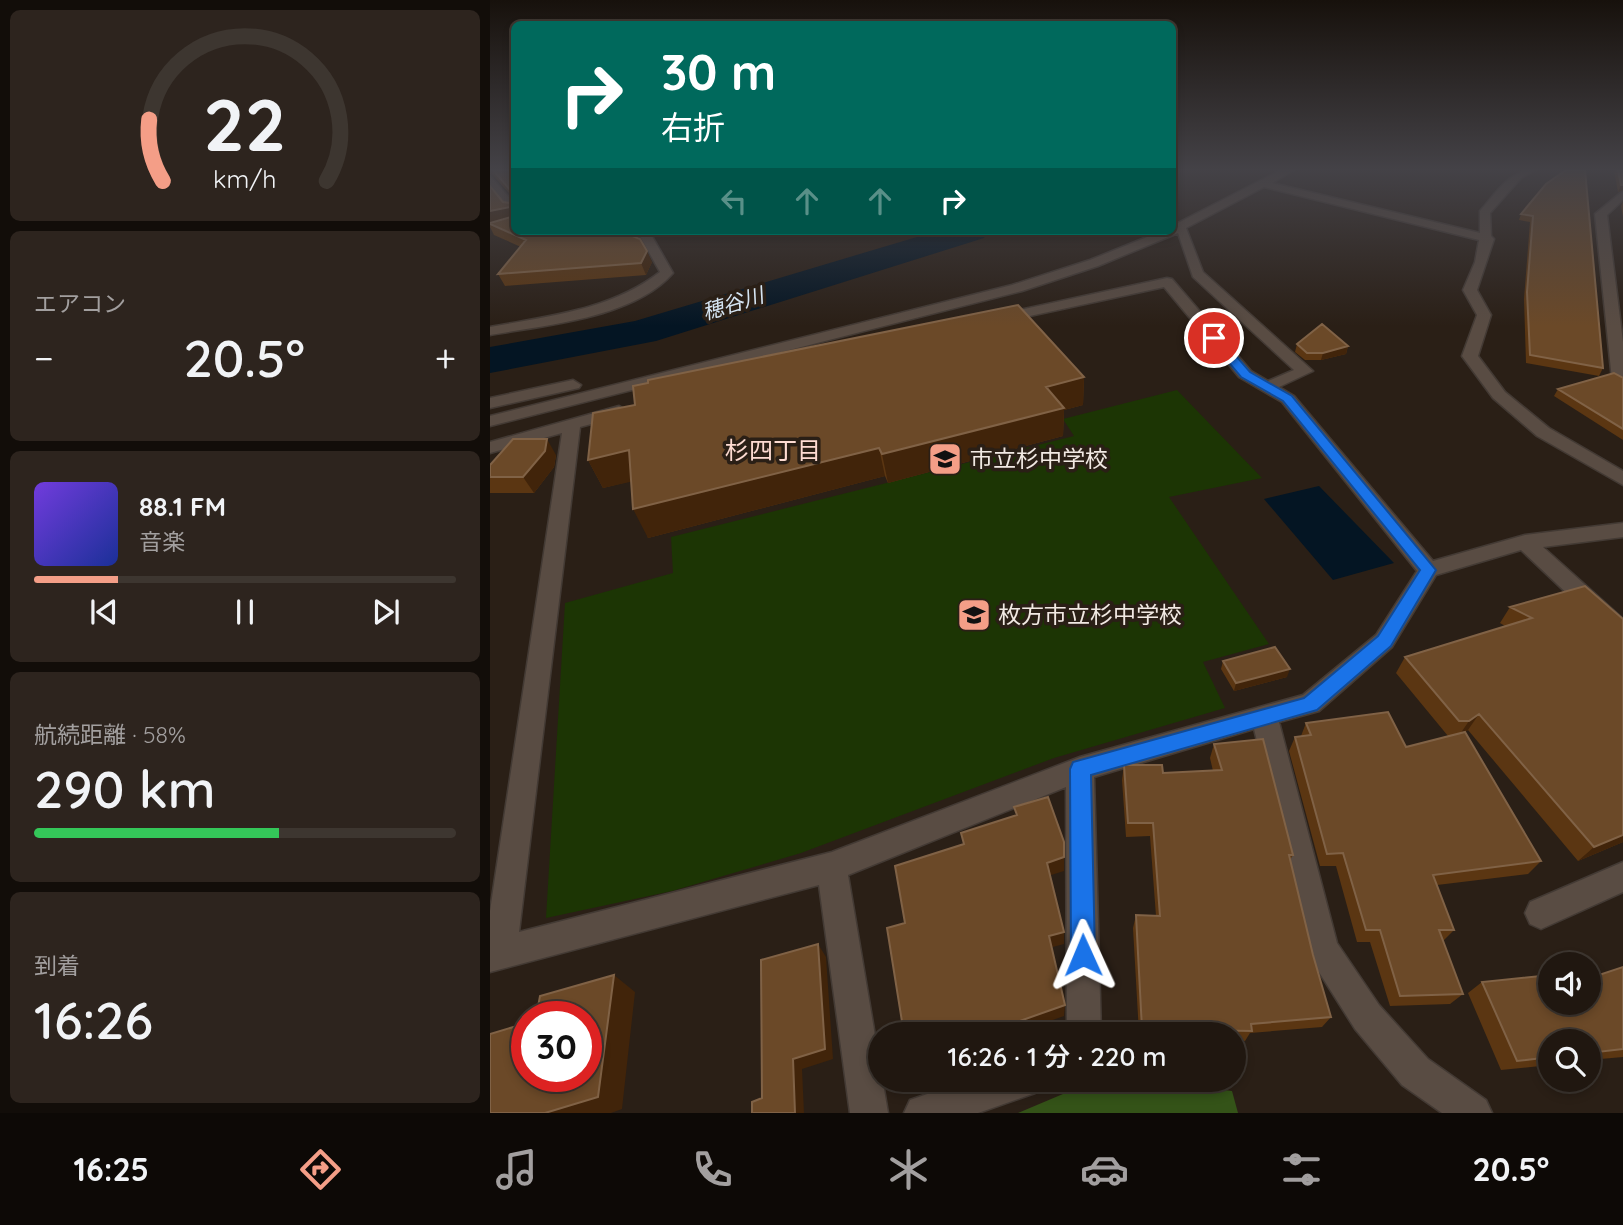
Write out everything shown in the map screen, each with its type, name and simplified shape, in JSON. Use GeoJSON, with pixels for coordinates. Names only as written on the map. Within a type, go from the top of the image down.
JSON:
{"type":"FeatureCollection","features":[{"type":"Feature","properties":{"kind":"street"},"geometry":{"type":"LineString","coordinates":[[1418,222],[1488,239]]}},
{"type":"Feature","properties":{"kind":"street"},"geometry":{"type":"LineString","coordinates":[[1485,222],[1488,239],[1480,271],[1471,290],[1484,315],[1470,356],[1499,395],[1543,432],[1623,479]]}},
{"type":"Feature","properties":{"kind":"street"},"geometry":{"type":"LineString","coordinates":[[1608,222],[1620,380],[1623,381]]}},
{"type":"Feature","properties":{"kind":"street"},"geometry":{"type":"LineString","coordinates":[[1176,230],[1187,235],[1190,260],[1198,274],[1305,371],[1266,387]]}},
{"type":"Feature","properties":{"kind":"street"},"geometry":{"type":"LineString","coordinates":[[490,331],[582,312],[628,299],[653,287],[667,273],[645,235]]}},
{"type":"Feature","properties":{"kind":"street"},"geometry":{"type":"LineString","coordinates":[[490,421],[1062,274],[1162,235]]}},
{"type":"Feature","properties":{"kind":"street"},"geometry":{"type":"LineString","coordinates":[[978,323],[1167,282],[1245,374],[1287,399],[1428,570]]}},
{"type":"Feature","properties":{"kind":"street"},"geometry":{"type":"LineString","coordinates":[[490,403],[743,345],[896,317]]}},
{"type":"Feature","properties":{"kind":"street"},"geometry":{"type":"LineString","coordinates":[[490,432],[760,362],[896,317]]}},
{"type":"Feature","properties":{"kind":"street"},"geometry":{"type":"LineString","coordinates":[[490,448],[633,407]]}},
{"type":"Feature","properties":{"kind":"street"},"geometry":{"type":"LineString","coordinates":[[572,426],[495,954],[832,867],[1080,769],[1310,704],[1384,641],[1428,570],[1525,542],[1623,530]]}},
{"type":"Feature","properties":{"kind":"street"},"geometry":{"type":"LineString","coordinates":[[1525,542],[1623,633]]}},
{"type":"Feature","properties":{"kind":"street"},"geometry":{"type":"LineString","coordinates":[[1264,715],[1323,950],[1367,1017],[1415,1072],[1473,1113]]}},
{"type":"Feature","properties":{"kind":"street"},"geometry":{"type":"LineString","coordinates":[[1080,769],[1084,1022]]}},
{"type":"Feature","properties":{"kind":"street"},"geometry":{"type":"LineString","coordinates":[[832,867],[869,1113]]}},
{"type":"Feature","properties":{"kind":"street"},"geometry":{"type":"LineString","coordinates":[[1541,913],[1623,877]]}},
{"type":"Feature","properties":{"kind":"street"},"geometry":{"type":"LineString","coordinates":[[923,1113],[986,1092]]}},
{"type":"Feature","properties":{"kind":"green space","name":"枚方市立杉中学校"},"geometry":{"type":"Polygon","coordinates":[[[1177,390],[1262,478],[1169,497],[1269,644],[1203,662],[1225,708],[1054,758],[801,853],[672,891],[546,918],[565,603],[673,573],[671,537],[1074,436],[1063,419],[1177,390]]]}},
{"type":"Feature","properties":{"kind":"green space"},"geometry":{"type":"Polygon","coordinates":[[[1068,1092],[1232,1092],[1238,1113],[1018,1113],[1068,1092]]]}},
{"type":"Feature","properties":{"kind":"water"},"geometry":{"type":"Polygon","coordinates":[[[1319,486],[1394,563],[1333,580],[1264,499],[1319,486]]]}},
{"type":"Feature","properties":{"kind":"building"},"geometry":{"type":"Polygon","coordinates":[[[511,222],[511,233],[490,224],[511,222]]]}},
{"type":"Feature","properties":{"kind":"building"},"geometry":{"type":"Polygon","coordinates":[[[1533,222],[1590,222],[1603,368],[1530,355],[1527,292],[1533,222]]]}},
{"type":"Feature","properties":{"kind":"building"},"geometry":{"type":"Polygon","coordinates":[[[515,235],[630,235],[640,239],[647,251],[641,263],[498,274],[526,240],[515,235]]]}},
{"type":"Feature","properties":{"kind":"building"},"geometry":{"type":"Polygon","coordinates":[[[1018,305],[1084,377],[1046,387],[1064,408],[882,454],[879,448],[633,509],[629,450],[588,460],[593,413],[635,405],[633,386],[648,383],[648,380],[1018,305]]]}},
{"type":"Feature","properties":{"kind":"building"},"geometry":{"type":"Polygon","coordinates":[[[1322,324],[1348,346],[1323,353],[1307,353],[1297,344],[1322,324]]]}},
{"type":"Feature","properties":{"kind":"building"},"geometry":{"type":"Polygon","coordinates":[[[1614,373],[1623,378],[1623,429],[1558,389],[1614,373]]]}},
{"type":"Feature","properties":{"kind":"building"},"geometry":{"type":"Polygon","coordinates":[[[513,439],[547,439],[545,451],[523,477],[490,477],[490,465],[513,439]]]}},
{"type":"Feature","properties":{"kind":"building"},"geometry":{"type":"Polygon","coordinates":[[[1585,586],[1623,619],[1623,835],[1594,847],[1479,714],[1469,721],[1459,721],[1405,657],[1532,618],[1510,607],[1585,586]]]}},
{"type":"Feature","properties":{"kind":"building"},"geometry":{"type":"Polygon","coordinates":[[[1275,647],[1290,669],[1236,683],[1223,661],[1275,647]]]}},
{"type":"Feature","properties":{"kind":"building"},"geometry":{"type":"Polygon","coordinates":[[[1388,712],[1406,747],[1465,732],[1541,861],[1433,875],[1454,930],[1439,930],[1463,994],[1400,996],[1380,930],[1366,930],[1343,853],[1327,854],[1295,737],[1311,735],[1306,723],[1388,712]]]}},
{"type":"Feature","properties":{"kind":"building"},"geometry":{"type":"Polygon","coordinates":[[[1263,739],[1293,855],[1289,855],[1313,955],[1331,1017],[1251,1024],[1252,1031],[1246,1031],[1246,1022],[1142,1022],[1136,915],[1160,916],[1153,823],[1128,823],[1124,765],[1162,765],[1163,773],[1222,770],[1214,744],[1263,739]]]}},
{"type":"Feature","properties":{"kind":"building"},"geometry":{"type":"Polygon","coordinates":[[[1048,797],[1064,842],[1064,857],[1047,863],[1064,932],[1049,936],[1065,1005],[1017,1022],[902,1022],[887,928],[905,923],[895,866],[964,844],[961,833],[1017,815],[1014,807],[1048,797]]]}},
{"type":"Feature","properties":{"kind":"building"},"geometry":{"type":"Polygon","coordinates":[[[818,944],[825,1049],[793,1059],[795,1113],[752,1113],[752,1102],[762,1098],[761,960],[818,944]]]}},
{"type":"Feature","properties":{"kind":"building"},"geometry":{"type":"Polygon","coordinates":[[[1623,967],[1623,1049],[1601,1052],[1601,1029],[1538,1029],[1538,1058],[1517,1061],[1482,982],[1538,976],[1538,1015],[1601,1015],[1601,974],[1623,967]]]}},
{"type":"Feature","properties":{"kind":"building"},"geometry":{"type":"Polygon","coordinates":[[[614,975],[602,1066],[602,1001],[539,1001],[540,996],[614,975]]]}},
{"type":"Feature","properties":{"kind":"building"},"geometry":{"type":"Polygon","coordinates":[[[511,1028],[511,1092],[599,1092],[598,1097],[545,1113],[490,1113],[490,1034],[511,1028]]]}},
{"type":"Feature","properties":{"kind":"waterway","name":"穂谷川"},"geometry":{"type":"LineString","coordinates":[[490,360],[641,332],[959,235]]}},
{"type":"Feature","properties":{"kind":"place","name":"市立杉中学校"},"geometry":{"type":"Point","coordinates":[945,459]}},
{"type":"Feature","properties":{"kind":"place","name":"枚方市立杉中学校"},"geometry":{"type":"Point","coordinates":[974,615]}},
{"type":"Feature","properties":{"kind":"district","name":"杉四丁目"},"geometry":{"type":"Point","coordinates":[773,451]}},
{"type":"Feature","properties":{"kind":"route"},"geometry":{"type":"LineString","coordinates":[[1083,955],[1080,769],[1310,704],[1384,641],[1428,570],[1287,399],[1245,374],[1214,338]]}}]}
